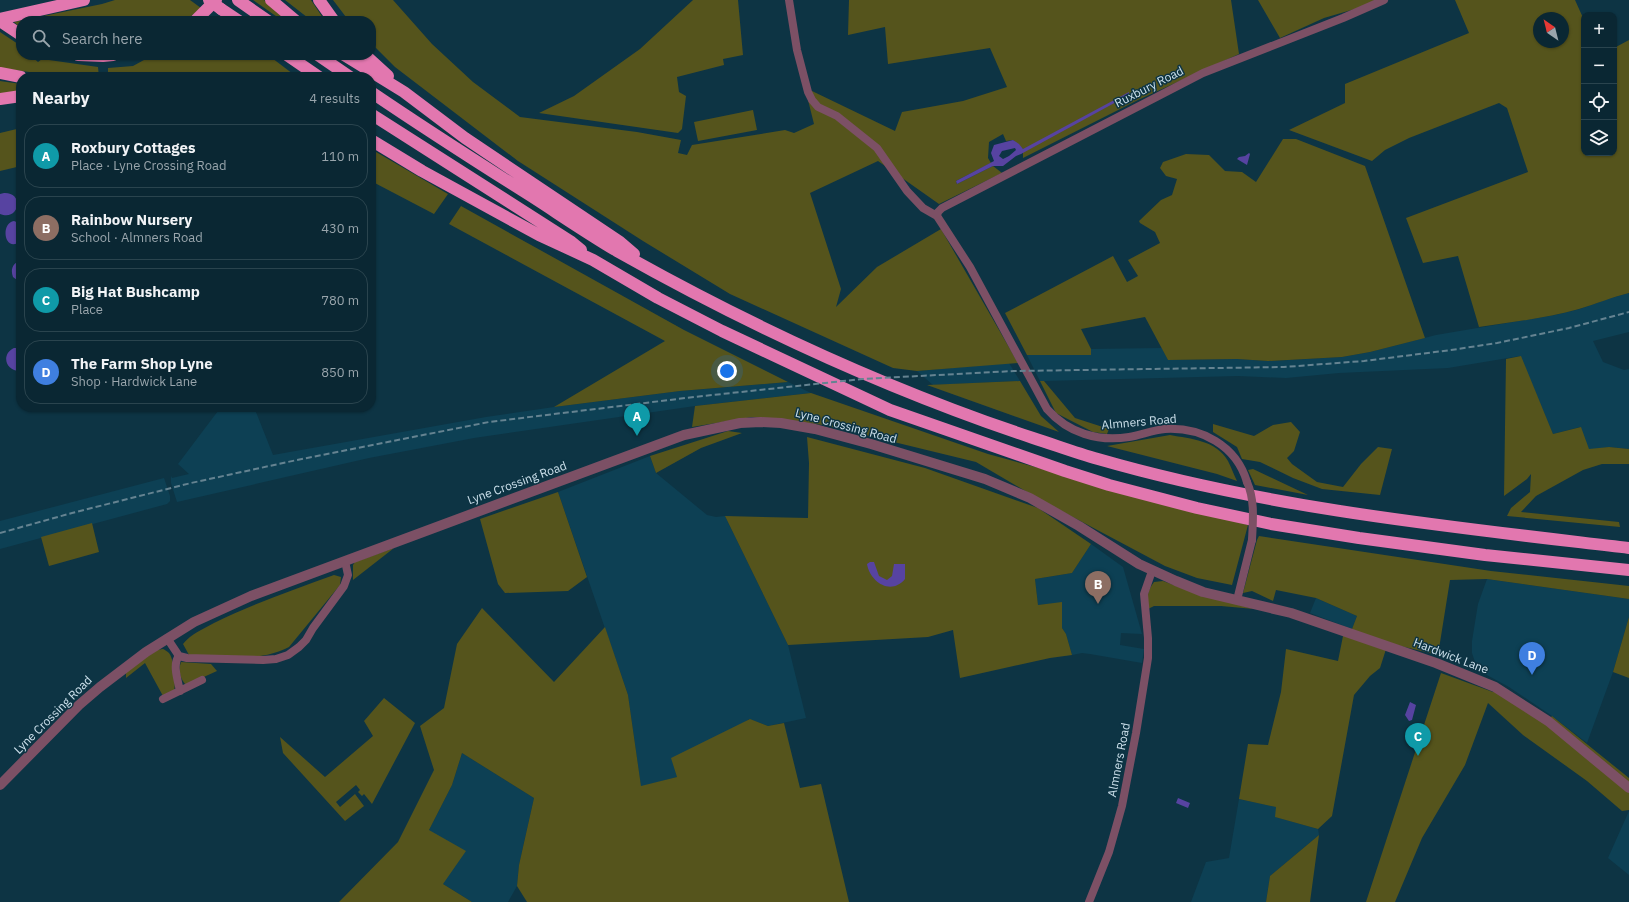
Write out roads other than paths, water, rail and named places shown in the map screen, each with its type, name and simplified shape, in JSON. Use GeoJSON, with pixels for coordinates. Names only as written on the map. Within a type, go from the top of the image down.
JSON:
{"type":"FeatureCollection","features":[{"type":"Feature","properties":{"kind":"highway"},"geometry":{"type":"LineString","coordinates":[[17,16],[84,0]]}},
{"type":"Feature","properties":{"kind":"highway"},"geometry":{"type":"LineString","coordinates":[[209,0],[219,4],[233,16]]}},
{"type":"Feature","properties":{"kind":"highway"},"geometry":{"type":"LineString","coordinates":[[238,0],[261,16]]}},
{"type":"Feature","properties":{"kind":"highway"},"geometry":{"type":"LineString","coordinates":[[271,0],[290,16]]}},
{"type":"Feature","properties":{"kind":"highway"},"geometry":{"type":"LineString","coordinates":[[319,0],[330,16]]}},
{"type":"Feature","properties":{"kind":"highway"},"geometry":{"type":"LineString","coordinates":[[202,16],[219,4]]}},
{"type":"Feature","properties":{"kind":"highway"},"geometry":{"type":"LineString","coordinates":[[0,20],[16,16]]}},
{"type":"Feature","properties":{"kind":"highway"},"geometry":{"type":"LineString","coordinates":[[0,20],[16,32]]}},
{"type":"Feature","properties":{"kind":"highway"},"geometry":{"type":"LineString","coordinates":[[294,60],[312,72]]}},
{"type":"Feature","properties":{"kind":"highway"},"geometry":{"type":"LineString","coordinates":[[325,60],[343,72]]}},
{"type":"Feature","properties":{"kind":"highway"},"geometry":{"type":"LineString","coordinates":[[352,60],[372,72]]}},
{"type":"Feature","properties":{"kind":"highway"},"geometry":{"type":"LineString","coordinates":[[370,60],[404,92]]}},
{"type":"Feature","properties":{"kind":"highway"},"geometry":{"type":"LineString","coordinates":[[0,74],[16,76]]}},
{"type":"Feature","properties":{"kind":"highway"},"geometry":{"type":"LineString","coordinates":[[376,75],[404,92],[465,138],[620,242],[654,270]]}},
{"type":"Feature","properties":{"kind":"highway"},"geometry":{"type":"LineString","coordinates":[[376,95],[434,135],[616,250],[715,305],[777,335],[900,389],[998,426],[1098,459],[1203,486],[1288,504],[1441,525],[1629,548]]}},
{"type":"Feature","properties":{"kind":"highway"},"geometry":{"type":"LineString","coordinates":[[0,99],[16,97]]}},
{"type":"Feature","properties":{"kind":"highway"},"geometry":{"type":"LineString","coordinates":[[376,117],[570,241],[593,260]]}},
{"type":"Feature","properties":{"kind":"highway"},"geometry":{"type":"LineString","coordinates":[[376,143],[422,171],[532,232],[593,260],[658,298],[722,331],[890,410],[1109,486],[1270,524],[1485,555],[1629,570]]}},
{"type":"Feature","properties":{"kind":"street"},"geometry":{"type":"LineString","coordinates":[[789,0],[797,50],[808,92],[812,100],[818,107],[837,116],[878,148],[907,190],[923,208],[937,216]]}},
{"type":"Feature","properties":{"kind":"street","name":"Ruxbury Road"},"geometry":{"type":"LineString","coordinates":[[937,216],[938,212],[942,208],[1203,73],[1343,18],[1384,0]]}},
{"type":"Feature","properties":{"kind":"street","name":"Almners Road"},"geometry":{"type":"LineString","coordinates":[[937,216],[970,267],[1047,409],[1056,420],[1085,435],[1105,439],[1128,437],[1164,429],[1187,430],[1210,437],[1222,444],[1231,453],[1241,467],[1251,490],[1254,508],[1252,540],[1237,600]]}},
{"type":"Feature","properties":{"kind":"street","name":"Lyne Crossing Road"},"geometry":{"type":"LineString","coordinates":[[0,786],[79,705],[118,672],[167,638],[226,606],[684,435],[722,426],[760,422],[781,423],[815,429],[871,444],[985,480],[1014,491],[1049,509],[1152,571],[1203,592],[1237,600]]}},
{"type":"Feature","properties":{"kind":"street"},"geometry":{"type":"LineString","coordinates":[[167,638],[179,656],[190,659],[263,660],[276,659],[288,655],[306,640],[344,586],[348,575],[345,561]]}},
{"type":"Feature","properties":{"kind":"street","name":"Almners Road"},"geometry":{"type":"LineString","coordinates":[[1089,902],[1109,852],[1122,806],[1136,733],[1148,658],[1148,638],[1144,594],[1152,571]]}},
{"type":"Feature","properties":{"kind":"street","name":"Hardwick Lane"},"geometry":{"type":"LineString","coordinates":[[1237,600],[1291,613],[1436,663],[1495,687],[1548,721],[1629,788]]}},
{"type":"Feature","properties":{"kind":"street"},"geometry":{"type":"LineString","coordinates":[[179,656],[176,659],[176,666],[180,691]]}},
{"type":"Feature","properties":{"kind":"street"},"geometry":{"type":"LineString","coordinates":[[163,699],[202,680]]}},
{"type":"Feature","properties":{"kind":"railway"},"geometry":{"type":"LineString","coordinates":[[0,533],[191,483],[297,460],[489,422],[694,397],[862,379],[1014,371],[1284,367],[1364,361],[1497,343],[1569,328],[1629,312]]}},
{"type":"Feature","properties":{"kind":"place","name":"Roxbury Cottages"},"geometry":{"type":"Point","coordinates":[637,436]}},
{"type":"Feature","properties":{"kind":"place","name":"Rainbow Nursery"},"geometry":{"type":"Point","coordinates":[1098,604]}},
{"type":"Feature","properties":{"kind":"place","name":"The Farm Shop Lyne"},"geometry":{"type":"Point","coordinates":[1532,675]}},
{"type":"Feature","properties":{"kind":"place","name":"Big Hat Bushcamp"},"geometry":{"type":"Point","coordinates":[1418,756]}}]}
